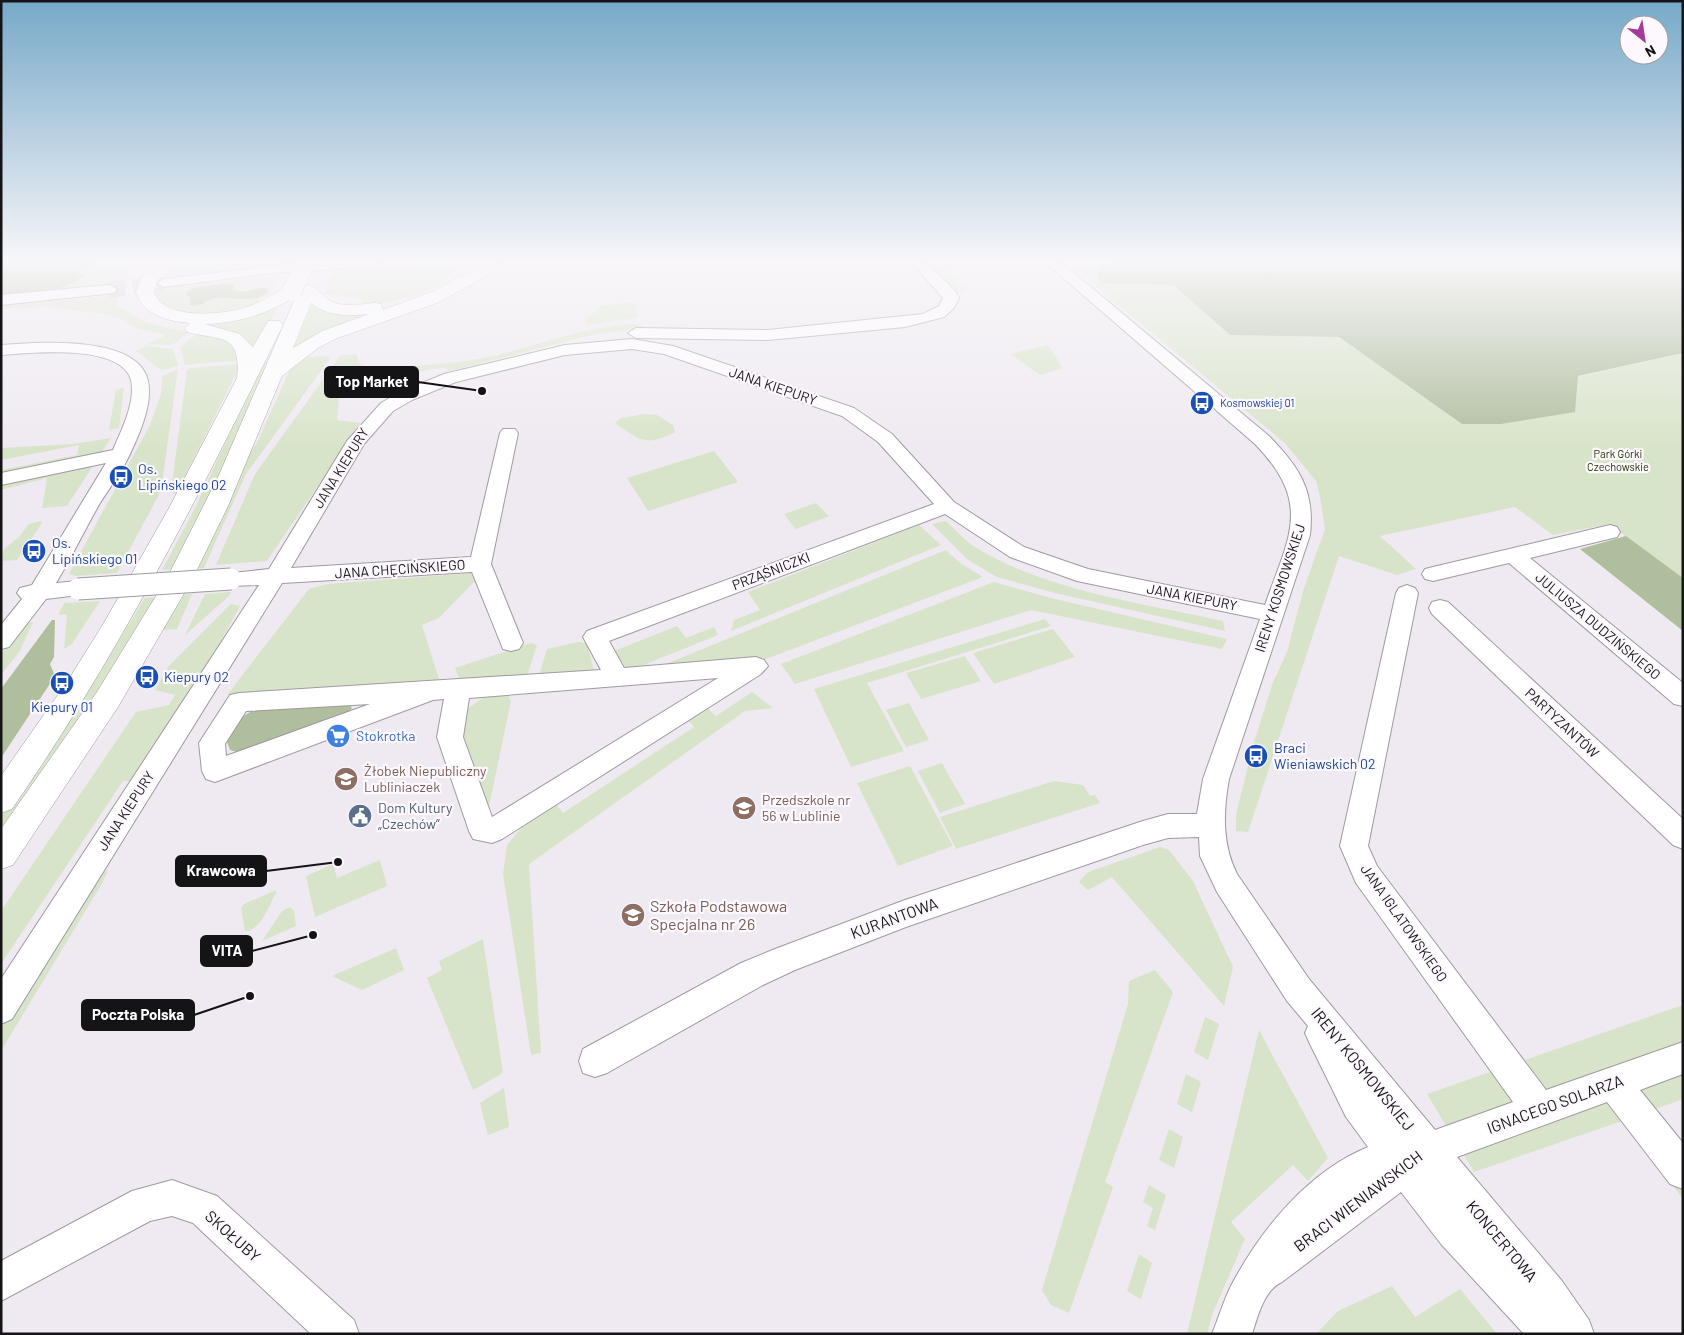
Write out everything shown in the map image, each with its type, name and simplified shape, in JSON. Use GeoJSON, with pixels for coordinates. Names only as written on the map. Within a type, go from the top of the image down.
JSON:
{"type":"FeatureCollection","features":[{"type":"Feature","properties":{"kind":"main road"},"geometry":{"type":"LineString","coordinates":[[187,325],[219,332],[235,339],[245,348],[248,356],[247,380]]}},
{"type":"Feature","properties":{"kind":"main road"},"geometry":{"type":"LineString","coordinates":[[1,800],[58,720],[124,615],[171,530],[247,380],[279,325]]}},
{"type":"Feature","properties":{"kind":"main road"},"geometry":{"type":"LineString","coordinates":[[1,855],[61,771],[102,708],[187,563],[216,506],[270,377],[288,325]]}},
{"type":"Feature","properties":{"kind":"main road"},"geometry":{"type":"LineString","coordinates":[[270,377],[294,355],[318,338],[354,325]]}},
{"type":"Feature","properties":{"kind":"street"},"geometry":{"type":"LineString","coordinates":[[564,350],[593,339],[620,333],[658,332],[768,335],[874,325]]}},
{"type":"Feature","properties":{"kind":"street","name":"IRENY KOSMOWSKIEJ"},"geometry":{"type":"LineString","coordinates":[[1127,325],[1262,440],[1290,474],[1301,498],[1302,525],[1216,779],[1210,808],[1214,856],[1226,883],[1298,990],[1358,1105],[1409,1158]]}},
{"type":"Feature","properties":{"kind":"street","name":"JANA KIEPURY"},"geometry":{"type":"LineString","coordinates":[[1,1008],[276,576],[356,441],[380,412],[406,396],[450,378],[564,350],[632,344],[667,349],[848,412],[885,438],[947,506],[979,529],[1017,552],[1068,571],[1111,582],[1166,600],[1270,619]]}},
{"type":"Feature","properties":{"kind":"street"},"geometry":{"type":"LineString","coordinates":[[1,350],[38,347],[83,350],[112,356],[131,366],[138,374],[140,388],[133,420],[121,454],[88,506],[80,526],[30,593],[1,624]]}},
{"type":"Feature","properties":{"kind":"street","name":"JANA CHĘCIŃSKIEGO"},"geometry":{"type":"LineString","coordinates":[[30,593],[480,564],[508,433]]}},
{"type":"Feature","properties":{"kind":"street"},"geometry":{"type":"LineString","coordinates":[[1,479],[121,454]]}},
{"type":"Feature","properties":{"kind":"street","name":"PRZĄŚNICZKI"},"geometry":{"type":"LineString","coordinates":[[618,678],[595,637],[947,506]]}},
{"type":"Feature","properties":{"kind":"street"},"geometry":{"type":"LineString","coordinates":[[1433,574],[1610,532]]}},
{"type":"Feature","properties":{"kind":"street","name":"JULIUSZA DUDZIŃSKIEGO"},"geometry":{"type":"LineString","coordinates":[[1513,555],[1683,697]]}},
{"type":"Feature","properties":{"kind":"street"},"geometry":{"type":"LineString","coordinates":[[480,564],[511,643]]}},
{"type":"Feature","properties":{"kind":"street"},"geometry":{"type":"LineString","coordinates":[[1,641],[21,619],[30,593]]}},
{"type":"Feature","properties":{"kind":"street","name":"JANA IGLATOWSKIEGO"},"geometry":{"type":"LineString","coordinates":[[1406,593],[1354,846],[1366,874],[1539,1109]]}},
{"type":"Feature","properties":{"kind":"street","name":"PARTYZANTÓW"},"geometry":{"type":"LineString","coordinates":[[1440,608],[1683,837]]}},
{"type":"Feature","properties":{"kind":"street"},"geometry":{"type":"LineString","coordinates":[[433,690],[215,771],[212,743],[239,702],[618,678],[756,666],[492,831],[482,831],[450,737],[458,689]]}},
{"type":"Feature","properties":{"kind":"street","name":"KURANTOWA"},"geometry":{"type":"LineString","coordinates":[[595,1061],[752,974],[824,943],[1143,833],[1168,826],[1210,825]]}},
{"type":"Feature","properties":{"kind":"street","name":"IGNACEGO SOLARZA"},"geometry":{"type":"LineString","coordinates":[[1409,1158],[1683,1058]]}},
{"type":"Feature","properties":{"kind":"street"},"geometry":{"type":"LineString","coordinates":[[1613,1083],[1683,1171]]}},
{"type":"Feature","properties":{"kind":"street","name":"BRACI WIENIAWSKICH"},"geometry":{"type":"LineString","coordinates":[[1232,1334],[1245,1298],[1260,1277],[1409,1158]]}},
{"type":"Feature","properties":{"kind":"street","name":"KONCERTOWA"},"geometry":{"type":"LineString","coordinates":[[1409,1158],[1454,1231],[1551,1334]]}},
{"type":"Feature","properties":{"kind":"street","name":"KONCERTOWA"},"geometry":{"type":"LineString","coordinates":[[1409,1158],[1548,1295],[1575,1334]]}},
{"type":"Feature","properties":{"kind":"street","name":"SKOŁUBY"},"geometry":{"type":"LineString","coordinates":[[1,1282],[145,1204],[172,1198],[204,1209],[340,1334]]}},
{"type":"Feature","properties":{"kind":"green space"},"geometry":{"type":"Polygon","coordinates":[[[132,325],[157,325],[189,332],[172,345],[148,344],[166,335],[132,325]]]}},
{"type":"Feature","properties":{"kind":"green space"},"geometry":{"type":"Polygon","coordinates":[[[203,325],[269,325],[260,342],[253,349],[239,335],[203,325]]]}},
{"type":"Feature","properties":{"kind":"green space"},"geometry":{"type":"Polygon","coordinates":[[[300,325],[349,325],[288,356],[300,325]]]}},
{"type":"Feature","properties":{"kind":"green space"},"geometry":{"type":"Polygon","coordinates":[[[638,325],[649,328],[596,334],[449,371],[445,367],[378,379],[344,380],[341,377],[337,420],[361,423],[267,561],[216,565],[255,474],[340,356],[356,354],[360,364],[368,368],[446,363],[493,356],[562,337],[615,326],[638,325]]]}},
{"type":"Feature","properties":{"kind":"green space","name":"Park Górki Czechowskie"},"geometry":{"type":"Polygon","coordinates":[[[1143,325],[1219,325],[1230,335],[1339,337],[1462,424],[1574,412],[1578,377],[1683,353],[1683,578],[1609,524],[1553,535],[1515,507],[1380,536],[1416,569],[1397,575],[1339,556],[1248,832],[1236,831],[1236,814],[1254,742],[1272,685],[1287,652],[1303,591],[1325,529],[1316,481],[1285,443],[1143,325]]]}},
{"type":"Feature","properties":{"kind":"green space"},"geometry":{"type":"Polygon","coordinates":[[[1219,325],[1683,325],[1683,353],[1578,376],[1575,412],[1501,424],[1462,424],[1339,337],[1230,335],[1219,325]]]}},
{"type":"Feature","properties":{"kind":"green space"},"geometry":{"type":"Polygon","coordinates":[[[200,332],[232,342],[243,360],[185,365],[180,347],[200,332]]]}},
{"type":"Feature","properties":{"kind":"green space"},"geometry":{"type":"Polygon","coordinates":[[[1048,345],[1063,368],[1040,375],[1010,354],[1048,345]]]}},
{"type":"Feature","properties":{"kind":"green space"},"geometry":{"type":"Polygon","coordinates":[[[146,346],[173,349],[178,366],[164,370],[160,369],[136,351],[146,346]]]}},
{"type":"Feature","properties":{"kind":"green space"},"geometry":{"type":"Polygon","coordinates":[[[331,357],[246,474],[204,568],[193,569],[246,458],[257,443],[291,367],[299,358],[331,357]]]}},
{"type":"Feature","properties":{"kind":"green space"},"geometry":{"type":"Polygon","coordinates":[[[263,361],[270,361],[226,463],[173,569],[162,570],[196,506],[263,361]]]}},
{"type":"Feature","properties":{"kind":"green space"},"geometry":{"type":"Polygon","coordinates":[[[241,364],[176,494],[171,492],[187,370],[191,368],[241,364]]]}},
{"type":"Feature","properties":{"kind":"green space"},"geometry":{"type":"Polygon","coordinates":[[[178,369],[161,491],[117,573],[76,576],[69,574],[150,425],[161,394],[162,376],[178,369]]]}},
{"type":"Feature","properties":{"kind":"green space"},"geometry":{"type":"Polygon","coordinates":[[[124,388],[119,428],[109,430],[116,389],[124,388]]]}},
{"type":"Feature","properties":{"kind":"green space"},"geometry":{"type":"Polygon","coordinates":[[[645,414],[657,415],[673,425],[675,432],[656,440],[642,439],[615,423],[621,418],[645,414]]]}},
{"type":"Feature","properties":{"kind":"green space"},"geometry":{"type":"Polygon","coordinates":[[[111,438],[67,506],[42,508],[47,478],[1,490],[1,470],[77,455],[79,445],[1,460],[1,448],[73,444],[111,438]]]}},
{"type":"Feature","properties":{"kind":"green space"},"geometry":{"type":"Polygon","coordinates":[[[714,451],[738,482],[648,511],[627,478],[714,451]]]}},
{"type":"Feature","properties":{"kind":"green space"},"geometry":{"type":"Polygon","coordinates":[[[816,503],[829,516],[796,529],[784,514],[816,503]]]}},
{"type":"Feature","properties":{"kind":"green space"},"geometry":{"type":"Polygon","coordinates":[[[41,521],[42,523],[17,560],[1,561],[4,549],[19,537],[29,524],[41,521]]]}},
{"type":"Feature","properties":{"kind":"green space"},"geometry":{"type":"Polygon","coordinates":[[[946,521],[975,547],[1032,575],[1095,594],[1223,621],[1225,631],[1055,593],[997,577],[968,560],[932,524],[946,521]]]}},
{"type":"Feature","properties":{"kind":"green space"},"geometry":{"type":"Polygon","coordinates":[[[919,525],[941,545],[731,631],[734,620],[760,610],[748,592],[919,525]]]}},
{"type":"Feature","properties":{"kind":"green space"},"geometry":{"type":"Polygon","coordinates":[[[1626,536],[1683,578],[1683,631],[1580,549],[1626,536]]]}},
{"type":"Feature","properties":{"kind":"green space"},"geometry":{"type":"Polygon","coordinates":[[[946,550],[960,563],[983,577],[761,661],[651,670],[946,550]]]}},
{"type":"Feature","properties":{"kind":"green space"},"geometry":{"type":"Polygon","coordinates":[[[473,573],[478,582],[473,583],[439,618],[422,625],[440,682],[227,695],[309,589],[327,584],[473,573]]]}},
{"type":"Feature","properties":{"kind":"green space"},"geometry":{"type":"Polygon","coordinates":[[[994,582],[1051,598],[1227,639],[1222,649],[1031,610],[795,684],[781,664],[994,582]]]}},
{"type":"Feature","properties":{"kind":"green space"},"geometry":{"type":"Polygon","coordinates":[[[231,592],[229,596],[185,635],[205,594],[231,592]]]}},
{"type":"Feature","properties":{"kind":"green space"},"geometry":{"type":"Polygon","coordinates":[[[192,594],[177,629],[163,630],[167,615],[178,595],[192,594]]]}},
{"type":"Feature","properties":{"kind":"green space"},"geometry":{"type":"Polygon","coordinates":[[[159,597],[113,674],[1,838],[1,815],[63,731],[145,598],[159,597]]]}},
{"type":"Feature","properties":{"kind":"green space"},"geometry":{"type":"Polygon","coordinates":[[[100,601],[72,644],[64,649],[67,614],[58,615],[64,603],[100,601]]]}},
{"type":"Feature","properties":{"kind":"green space"},"geometry":{"type":"Polygon","coordinates":[[[231,604],[240,606],[203,675],[137,781],[123,781],[1,964],[1,911],[136,712],[169,705],[175,695],[155,690],[168,667],[231,604]]]}},
{"type":"Feature","properties":{"kind":"green space"},"geometry":{"type":"Polygon","coordinates":[[[1045,619],[1051,626],[867,683],[904,751],[851,767],[814,689],[1045,619]]]}},
{"type":"Feature","properties":{"kind":"green space"},"geometry":{"type":"Polygon","coordinates":[[[52,620],[55,620],[54,657],[50,664],[55,676],[1,758],[1,689],[52,620]]]}},
{"type":"Feature","properties":{"kind":"green space"},"geometry":{"type":"Polygon","coordinates":[[[33,622],[20,651],[1,675],[1,654],[28,623],[33,622]]]}},
{"type":"Feature","properties":{"kind":"green space"},"geometry":{"type":"Polygon","coordinates":[[[677,626],[686,638],[714,627],[718,635],[629,671],[614,651],[677,626]]]}},
{"type":"Feature","properties":{"kind":"green space"},"geometry":{"type":"Polygon","coordinates":[[[1053,629],[1075,657],[994,684],[973,653],[1053,629]]]}},
{"type":"Feature","properties":{"kind":"green space"},"geometry":{"type":"Polygon","coordinates":[[[578,642],[587,643],[595,675],[538,679],[547,649],[578,642]]]}},
{"type":"Feature","properties":{"kind":"green space"},"geometry":{"type":"Polygon","coordinates":[[[531,643],[537,645],[528,673],[523,677],[460,681],[455,668],[531,643]]]}},
{"type":"Feature","properties":{"kind":"green space"},"geometry":{"type":"Polygon","coordinates":[[[965,656],[981,681],[921,699],[906,673],[965,656]]]}},
{"type":"Feature","properties":{"kind":"green space"},"geometry":{"type":"Polygon","coordinates":[[[752,692],[773,708],[745,711],[529,864],[541,1053],[531,1055],[503,874],[507,845],[526,822],[555,803],[563,813],[694,727],[686,718],[706,707],[716,716],[752,692]]]}},
{"type":"Feature","properties":{"kind":"green space"},"geometry":{"type":"Polygon","coordinates":[[[498,693],[507,693],[511,701],[487,816],[461,738],[467,709],[484,697],[498,693]]]}},
{"type":"Feature","properties":{"kind":"green space"},"geometry":{"type":"Polygon","coordinates":[[[348,703],[352,708],[349,713],[240,753],[230,750],[226,739],[242,717],[255,709],[338,704],[345,706],[348,703]]]}},
{"type":"Feature","properties":{"kind":"green space"},"geometry":{"type":"Polygon","coordinates":[[[909,703],[929,740],[906,747],[886,710],[909,703]]]}},
{"type":"Feature","properties":{"kind":"green space"},"geometry":{"type":"Polygon","coordinates":[[[942,763],[965,804],[940,813],[918,771],[942,763]]]}},
{"type":"Feature","properties":{"kind":"green space"},"geometry":{"type":"Polygon","coordinates":[[[910,766],[953,846],[898,866],[857,783],[910,766]]]}},
{"type":"Feature","properties":{"kind":"green space"},"geometry":{"type":"Polygon","coordinates":[[[1054,781],[1083,785],[1090,796],[1095,795],[1100,803],[956,849],[940,817],[1054,781]]]}},
{"type":"Feature","properties":{"kind":"green space"},"geometry":{"type":"Polygon","coordinates":[[[1160,847],[1169,850],[1193,881],[1233,967],[1224,1006],[1112,877],[1088,890],[1079,882],[1088,872],[1160,847]]]}},
{"type":"Feature","properties":{"kind":"green space"},"geometry":{"type":"Polygon","coordinates":[[[380,860],[387,886],[315,917],[306,876],[333,864],[337,878],[380,860]]]}},
{"type":"Feature","properties":{"kind":"green space"},"geometry":{"type":"Polygon","coordinates":[[[109,869],[1,1051],[1,1028],[91,882],[109,869]]]}},
{"type":"Feature","properties":{"kind":"green space"},"geometry":{"type":"Polygon","coordinates":[[[276,890],[264,917],[255,927],[245,931],[241,908],[244,904],[276,890]]]}},
{"type":"Feature","properties":{"kind":"green space"},"geometry":{"type":"Polygon","coordinates":[[[290,907],[294,911],[296,926],[262,941],[282,911],[290,907]]]}},
{"type":"Feature","properties":{"kind":"green space"},"geometry":{"type":"Polygon","coordinates":[[[483,939],[503,1073],[473,1090],[427,978],[442,970],[439,961],[483,939]]]}},
{"type":"Feature","properties":{"kind":"green space"},"geometry":{"type":"Polygon","coordinates":[[[396,948],[404,970],[362,990],[332,976],[396,948]]]}},
{"type":"Feature","properties":{"kind":"green space"},"geometry":{"type":"Polygon","coordinates":[[[1155,970],[1173,992],[1105,1182],[1113,1187],[1069,1313],[1051,1305],[1042,1290],[1128,1004],[1129,981],[1155,970]]]}},
{"type":"Feature","properties":{"kind":"green space"},"geometry":{"type":"Polygon","coordinates":[[[1683,1005],[1683,1099],[1656,1109],[1683,1142],[1683,1199],[1622,1121],[1474,1172],[1427,1094],[1683,1005]]]}},
{"type":"Feature","properties":{"kind":"green space"},"geometry":{"type":"Polygon","coordinates":[[[1205,1017],[1219,1024],[1208,1060],[1194,1052],[1205,1017]]]}},
{"type":"Feature","properties":{"kind":"green space"},"geometry":{"type":"Polygon","coordinates":[[[1259,1030],[1328,1158],[1308,1181],[1293,1165],[1231,1222],[1245,1239],[1212,1315],[1207,1334],[1187,1334],[1259,1030]]]}},
{"type":"Feature","properties":{"kind":"green space"},"geometry":{"type":"Polygon","coordinates":[[[1186,1074],[1201,1082],[1192,1112],[1177,1104],[1186,1074]]]}},
{"type":"Feature","properties":{"kind":"green space"},"geometry":{"type":"Polygon","coordinates":[[[504,1088],[509,1127],[488,1135],[480,1103],[504,1088]]]}},
{"type":"Feature","properties":{"kind":"green space"},"geometry":{"type":"Polygon","coordinates":[[[1169,1129],[1183,1137],[1174,1168],[1159,1160],[1169,1129]]]}},
{"type":"Feature","properties":{"kind":"green space"},"geometry":{"type":"Polygon","coordinates":[[[1149,1185],[1166,1195],[1155,1230],[1147,1226],[1153,1208],[1143,1202],[1149,1185]]]}},
{"type":"Feature","properties":{"kind":"green space"},"geometry":{"type":"Polygon","coordinates":[[[1139,1254],[1152,1263],[1141,1299],[1127,1291],[1139,1254]]]}},
{"type":"Feature","properties":{"kind":"green space"},"geometry":{"type":"Polygon","coordinates":[[[1392,1286],[1415,1317],[1460,1289],[1497,1334],[1316,1334],[1338,1311],[1392,1286]]]}},
{"type":"Feature","properties":{"kind":"place","name":"Top Market"},"geometry":{"type":"Point","coordinates":[482,391]}},
{"type":"Feature","properties":{"kind":"place","name":"Kosmowskiej 01"},"geometry":{"type":"Point","coordinates":[1202,403]}},
{"type":"Feature","properties":{"kind":"place","name":"Os. Lipińskiego 02"},"geometry":{"type":"Point","coordinates":[121,477]}},
{"type":"Feature","properties":{"kind":"place","name":"Os. Lipińskiego 01"},"geometry":{"type":"Point","coordinates":[34,551]}},
{"type":"Feature","properties":{"kind":"place","name":"Kiepury 02"},"geometry":{"type":"Point","coordinates":[147,677]}},
{"type":"Feature","properties":{"kind":"place","name":"Kiepury 01"},"geometry":{"type":"Point","coordinates":[62,683]}},
{"type":"Feature","properties":{"kind":"place","name":"Stokrotka"},"geometry":{"type":"Point","coordinates":[338,736]}},
{"type":"Feature","properties":{"kind":"place","name":"Braci Wieniawskich 02"},"geometry":{"type":"Point","coordinates":[1256,756]}},
{"type":"Feature","properties":{"kind":"place","name":"Żłobek Niepubliczny Lubliniaczek"},"geometry":{"type":"Point","coordinates":[346,779]}},
{"type":"Feature","properties":{"kind":"place","name":"Przedszkole nr 56 w Lublinie"},"geometry":{"type":"Point","coordinates":[744,808]}},
{"type":"Feature","properties":{"kind":"place","name":"Dom Kultury „Czechów”"},"geometry":{"type":"Point","coordinates":[360,816]}},
{"type":"Feature","properties":{"kind":"place","name":"Krawcowa"},"geometry":{"type":"Point","coordinates":[338,862]}},
{"type":"Feature","properties":{"kind":"place","name":"Szkoła Podstawowa Specjalna nr 26"},"geometry":{"type":"Point","coordinates":[633,915]}},
{"type":"Feature","properties":{"kind":"place","name":"VITA"},"geometry":{"type":"Point","coordinates":[313,935]}},
{"type":"Feature","properties":{"kind":"place","name":"Poczta Polska"},"geometry":{"type":"Point","coordinates":[250,996]}}]}
